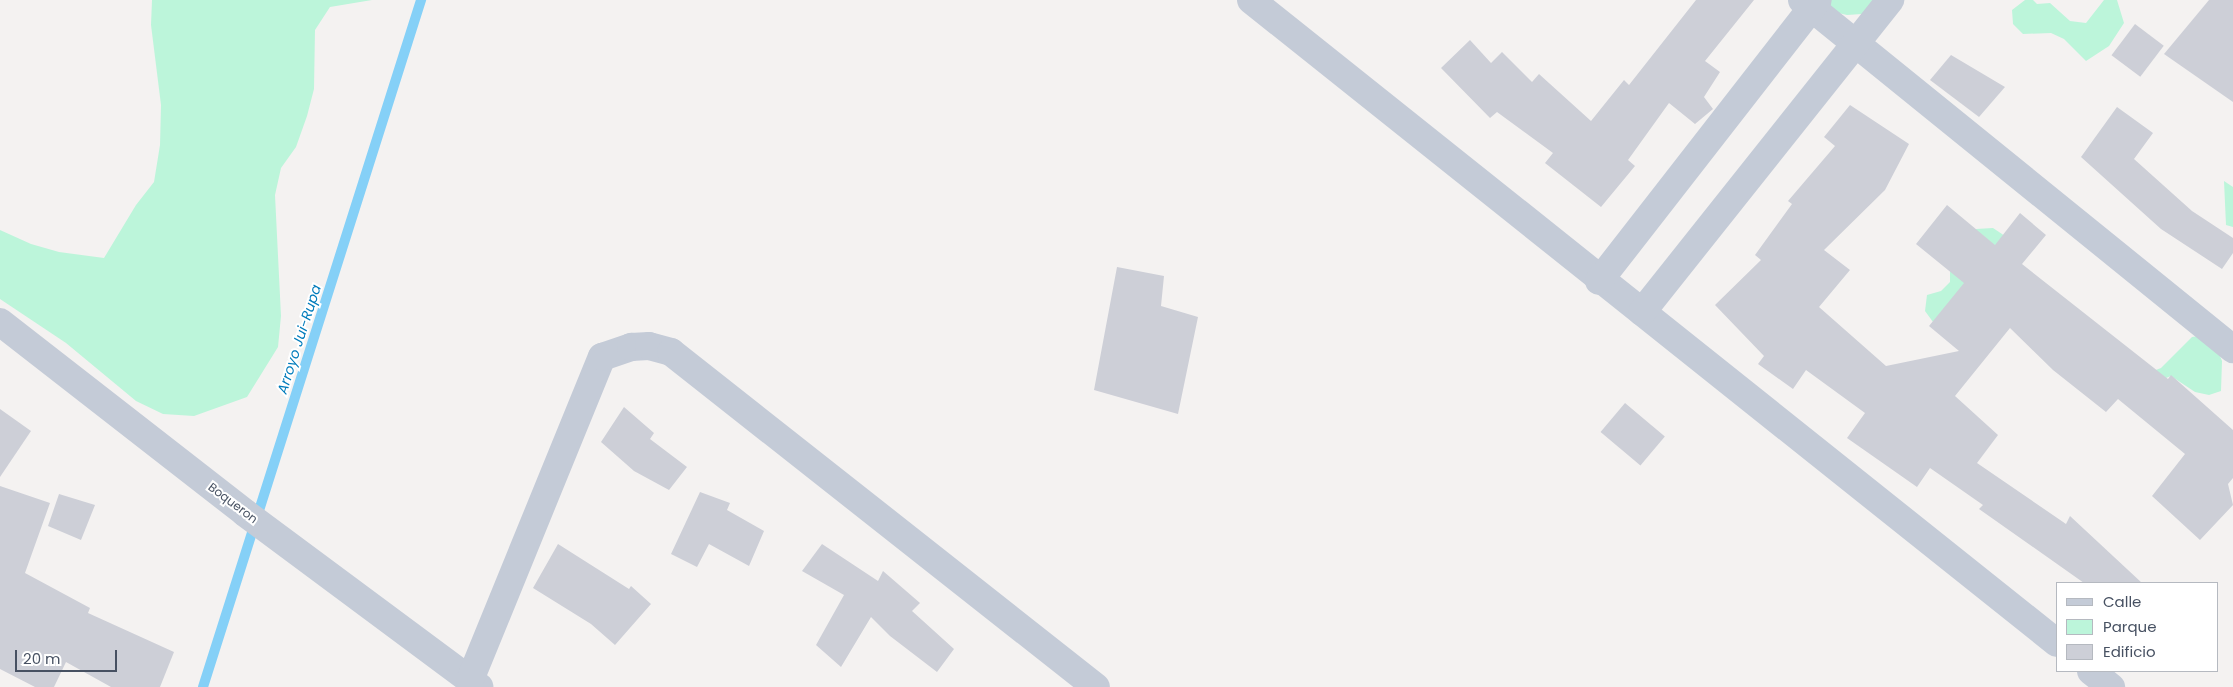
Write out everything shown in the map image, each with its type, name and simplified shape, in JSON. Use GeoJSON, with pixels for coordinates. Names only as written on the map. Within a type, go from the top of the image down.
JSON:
{"type":"FeatureCollection","features":[{"type":"Feature","properties":{"kind":"street"},"geometry":{"type":"LineString","coordinates":[[1251,0],[1599,281],[1642,312],[2056,642]]}},
{"type":"Feature","properties":{"kind":"street"},"geometry":{"type":"LineString","coordinates":[[1642,312],[1890,0]]}},
{"type":"Feature","properties":{"kind":"street"},"geometry":{"type":"LineString","coordinates":[[1599,281],[1811,3],[1854,43],[2233,349]]}},
{"type":"Feature","properties":{"kind":"street","name":"Boqueron"},"geometry":{"type":"LineString","coordinates":[[0,322],[245,513],[285,540],[474,683]]}},
{"type":"Feature","properties":{"kind":"street"},"geometry":{"type":"LineString","coordinates":[[474,683],[602,357],[631,347],[649,346],[671,352],[1096,687]]}},
{"type":"Feature","properties":{"kind":"street"},"geometry":{"type":"LineString","coordinates":[[2092,672],[2111,687]]}},
{"type":"Feature","properties":{"kind":"green space"},"geometry":{"type":"Polygon","coordinates":[[[152,0],[372,0],[330,7],[315,30],[314,89],[296,147],[281,168],[275,195],[281,316],[278,347],[247,397],[194,416],[163,414],[136,401],[66,343],[0,299],[0,230],[31,244],[59,252],[104,258],[136,205],[154,182],[160,145],[161,105],[151,25],[152,0]]]}},
{"type":"Feature","properties":{"kind":"green space"},"geometry":{"type":"Polygon","coordinates":[[[1825,0],[1898,0],[1862,14],[1847,15],[1834,12],[1825,0]]]}},
{"type":"Feature","properties":{"kind":"green space"},"geometry":{"type":"Polygon","coordinates":[[[2025,0],[2033,0],[2037,4],[2050,3],[2070,21],[2086,23],[2104,0],[2117,0],[2124,23],[2109,46],[2086,61],[2064,39],[2051,33],[2023,34],[2013,24],[2012,10],[2025,0]]]}},
{"type":"Feature","properties":{"kind":"green space"},"geometry":{"type":"Polygon","coordinates":[[[2224,181],[2233,187],[2233,227],[2226,225],[2224,181]]]}},
{"type":"Feature","properties":{"kind":"green space"},"geometry":{"type":"Polygon","coordinates":[[[1993,228],[2005,236],[1933,322],[1925,311],[1927,295],[1941,291],[1950,282],[1950,268],[1976,229],[1993,228]]]}},
{"type":"Feature","properties":{"kind":"green space"},"geometry":{"type":"Polygon","coordinates":[[[2206,335],[2216,346],[2222,361],[2221,391],[2209,395],[2195,392],[2171,376],[2161,380],[2148,373],[2161,368],[2192,337],[2206,335]]]}},
{"type":"Feature","properties":{"kind":"building"},"geometry":{"type":"Polygon","coordinates":[[[1696,0],[1754,0],[1705,61],[1720,72],[1704,97],[1713,109],[1695,124],[1669,103],[1628,160],[1635,166],[1601,207],[1545,163],[1553,153],[1497,112],[1490,118],[1441,68],[1470,40],[1491,63],[1502,52],[1532,82],[1539,74],[1591,121],[1624,80],[1629,85],[1696,0]]]}},
{"type":"Feature","properties":{"kind":"building"},"geometry":{"type":"Polygon","coordinates":[[[2209,0],[2233,0],[2233,102],[2164,54],[2209,0]]]}},
{"type":"Feature","properties":{"kind":"building"},"geometry":{"type":"Polygon","coordinates":[[[2135,24],[2164,46],[2140,77],[2112,55],[2135,24]]]}},
{"type":"Feature","properties":{"kind":"building"},"geometry":{"type":"Polygon","coordinates":[[[1951,55],[2005,87],[1979,117],[1930,80],[1951,55]]]}},
{"type":"Feature","properties":{"kind":"building"},"geometry":{"type":"Polygon","coordinates":[[[1850,105],[1909,144],[1885,190],[1824,250],[1850,270],[1819,307],[1886,366],[1959,351],[1929,326],[1964,283],[1916,244],[1947,205],[1995,245],[2020,213],[2046,235],[2022,264],[2168,379],[2171,375],[2233,430],[2233,478],[2228,484],[2233,505],[2200,540],[2152,496],[2185,454],[2118,399],[2106,412],[2053,370],[2010,328],[1955,396],[1998,435],[1977,463],[2066,524],[2070,516],[2141,582],[2083,582],[1979,509],[1983,505],[1930,468],[1917,487],[1847,438],[1865,413],[1806,370],[1793,389],[1758,364],[1764,356],[1715,305],[1761,260],[1755,255],[1792,204],[1788,201],[1835,146],[1824,137],[1850,105]]]}},
{"type":"Feature","properties":{"kind":"building"},"geometry":{"type":"Polygon","coordinates":[[[2117,107],[2153,133],[2134,159],[2192,211],[2233,238],[2233,253],[2222,269],[2161,229],[2081,157],[2117,107]]]}},
{"type":"Feature","properties":{"kind":"building"},"geometry":{"type":"Polygon","coordinates":[[[1117,267],[1164,276],[1161,306],[1198,317],[1178,414],[1094,390],[1117,267]]]}},
{"type":"Feature","properties":{"kind":"building"},"geometry":{"type":"Polygon","coordinates":[[[1625,403],[1665,436],[1640,466],[1601,432],[1625,403]]]}},
{"type":"Feature","properties":{"kind":"building"},"geometry":{"type":"Polygon","coordinates":[[[624,407],[654,433],[650,439],[687,467],[669,490],[634,471],[601,442],[624,407]]]}},
{"type":"Feature","properties":{"kind":"building"},"geometry":{"type":"Polygon","coordinates":[[[0,409],[31,431],[0,477],[0,409]]]}},
{"type":"Feature","properties":{"kind":"building"},"geometry":{"type":"Polygon","coordinates":[[[0,486],[50,503],[25,573],[90,608],[88,613],[174,652],[160,687],[111,687],[66,662],[54,687],[35,687],[0,669],[0,486]]]}},
{"type":"Feature","properties":{"kind":"building"},"geometry":{"type":"Polygon","coordinates":[[[700,492],[730,503],[727,510],[764,531],[749,566],[709,544],[697,567],[671,554],[700,492]]]}},
{"type":"Feature","properties":{"kind":"building"},"geometry":{"type":"Polygon","coordinates":[[[59,494],[95,505],[81,540],[48,526],[59,494]]]}},
{"type":"Feature","properties":{"kind":"building"},"geometry":{"type":"Polygon","coordinates":[[[558,544],[629,589],[631,586],[651,604],[615,645],[591,624],[533,588],[558,544]]]}},
{"type":"Feature","properties":{"kind":"building"},"geometry":{"type":"Polygon","coordinates":[[[822,544],[878,581],[883,571],[920,603],[912,611],[954,649],[937,672],[890,636],[871,617],[841,667],[816,645],[844,595],[802,571],[822,544]]]}},
{"type":"Feature","properties":{"kind":"waterway","name":"Arroyo Jui-Rupa"},"geometry":{"type":"LineString","coordinates":[[203,687],[421,0]]}}]}
